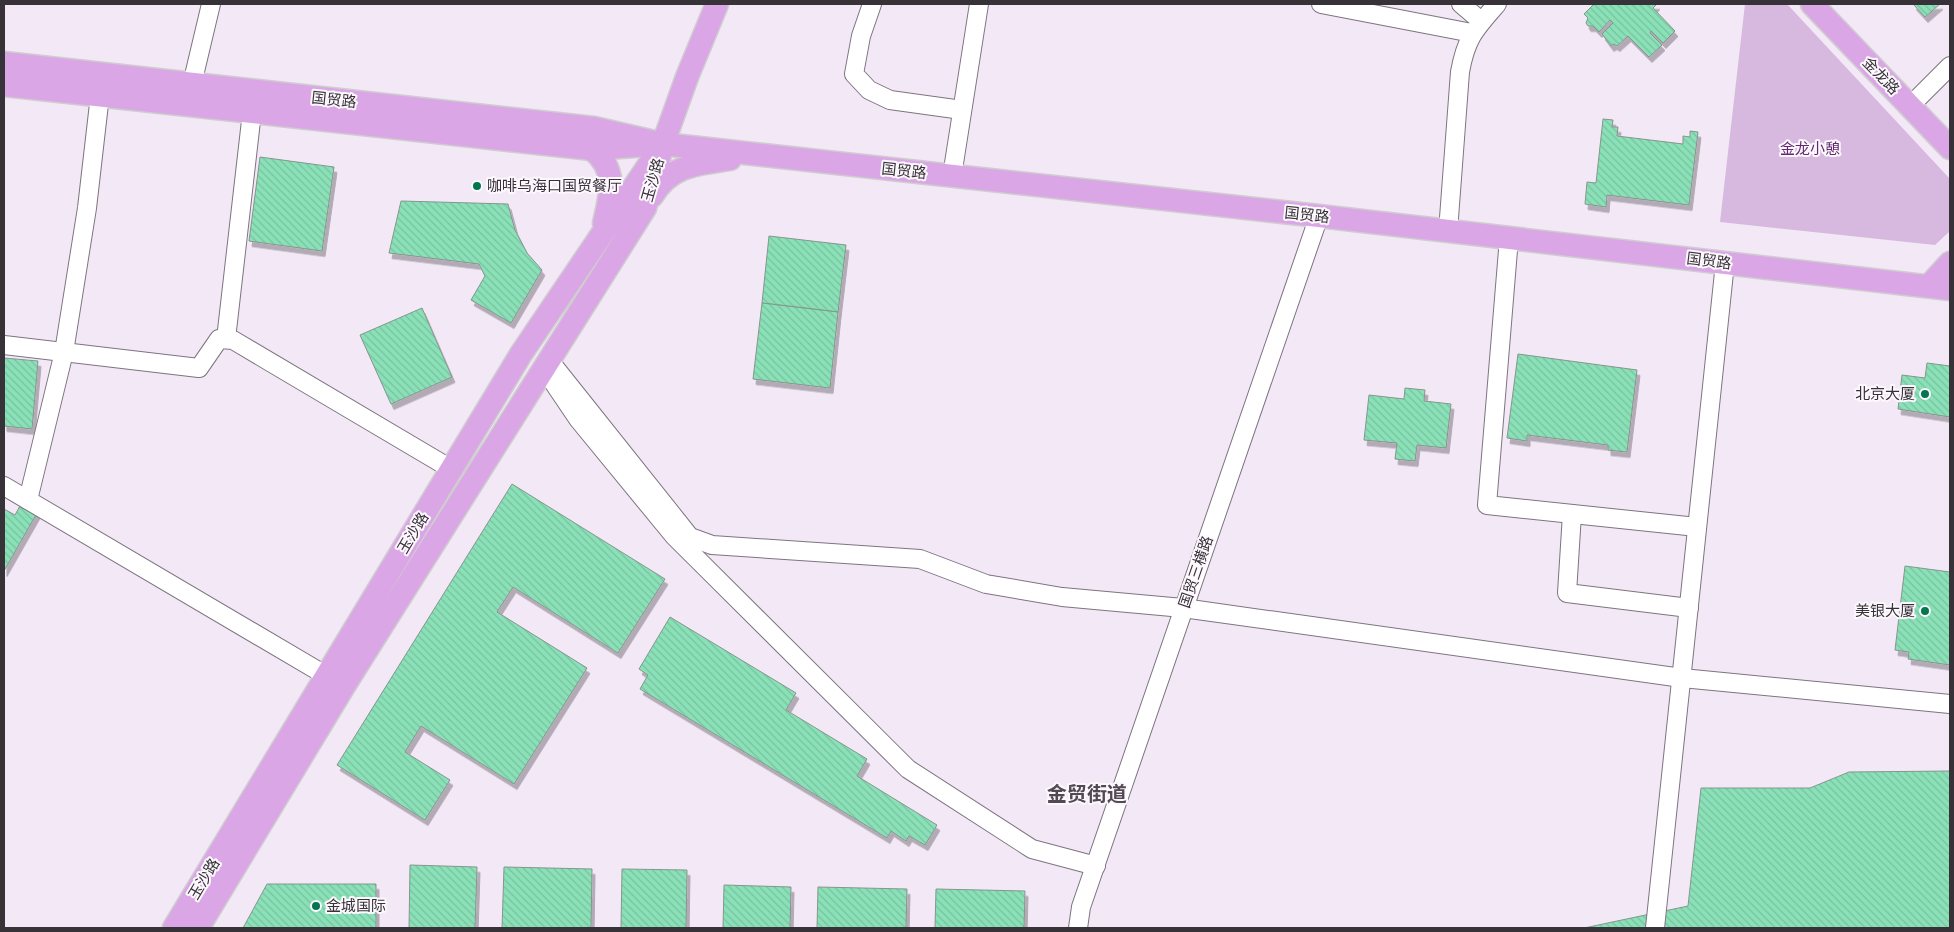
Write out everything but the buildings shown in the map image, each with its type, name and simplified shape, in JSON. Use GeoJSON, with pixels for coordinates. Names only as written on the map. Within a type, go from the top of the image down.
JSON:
{"type":"FeatureCollection","features":[{"type":"Feature","properties":{"kind":"main road","name":"玉沙路"},"geometry":{"type":"LineString","coordinates":[[174,928],[547,364],[645,208],[663,144],[678,101],[717,4]]}},
{"type":"Feature","properties":{"kind":"main road","name":"金龙路"},"geometry":{"type":"LineString","coordinates":[[1812,4],[1950,148]]}},
{"type":"Feature","properties":{"kind":"main road","name":"国贸路"},"geometry":{"type":"LineString","coordinates":[[4,63],[192,84],[593,138]]}},
{"type":"Feature","properties":{"kind":"main road","name":"国贸路"},"geometry":{"type":"LineString","coordinates":[[4,85],[252,112],[663,144],[1319,216],[1940,288]]}},
{"type":"Feature","properties":{"kind":"main road"},"geometry":{"type":"LineString","coordinates":[[600,236],[609,202],[611,184],[606,163],[593,138],[627,130],[655,128],[667,121],[678,101]]}},
{"type":"Feature","properties":{"kind":"main road","name":"玉沙路"},"geometry":{"type":"LineString","coordinates":[[198,928],[521,354],[663,144]]}},
{"type":"Feature","properties":{"kind":"main road"},"geometry":{"type":"LineString","coordinates":[[645,208],[659,183],[671,174],[687,167],[758,155]]}},
{"type":"Feature","properties":{"kind":"main road"},"geometry":{"type":"LineString","coordinates":[[1940,288],[1950,263]]}},
{"type":"Feature","properties":{"kind":"street"},"geometry":{"type":"LineString","coordinates":[[192,84],[211,4]]}},
{"type":"Feature","properties":{"kind":"street"},"geometry":{"type":"LineString","coordinates":[[872,4],[861,36],[854,74],[869,90],[890,100],[962,110]]}},
{"type":"Feature","properties":{"kind":"street"},"geometry":{"type":"LineString","coordinates":[[952,176],[979,4]]}},
{"type":"Feature","properties":{"kind":"street"},"geometry":{"type":"LineString","coordinates":[[1321,4],[1477,27]]}},
{"type":"Feature","properties":{"kind":"street"},"geometry":{"type":"LineString","coordinates":[[1461,4],[1477,27]]}},
{"type":"Feature","properties":{"kind":"street"},"geometry":{"type":"LineString","coordinates":[[1448,231],[1460,72],[1467,42],[1497,4]]}},
{"type":"Feature","properties":{"kind":"street"},"geometry":{"type":"LineString","coordinates":[[1910,106],[1950,66]]}},
{"type":"Feature","properties":{"kind":"street"},"geometry":{"type":"LineString","coordinates":[[28,500],[64,352],[87,208],[100,95]]}},
{"type":"Feature","properties":{"kind":"street"},"geometry":{"type":"LineString","coordinates":[[226,339],[252,112]]}},
{"type":"Feature","properties":{"kind":"street","name":"国贸三横路"},"geometry":{"type":"LineString","coordinates":[[1078,928],[1081,907],[1319,216]]}},
{"type":"Feature","properties":{"kind":"street"},"geometry":{"type":"LineString","coordinates":[[1509,238],[1487,505],[1698,527]]}},
{"type":"Feature","properties":{"kind":"street"},"geometry":{"type":"LineString","coordinates":[[1654,928],[1725,263]]}},
{"type":"Feature","properties":{"kind":"street"},"geometry":{"type":"LineString","coordinates":[[4,345],[199,368],[219,339],[233,340],[446,466]]}},
{"type":"Feature","properties":{"kind":"street"},"geometry":{"type":"LineString","coordinates":[[547,364],[690,537],[712,545],[920,560],[986,584],[1062,597],[1184,608],[1682,678],[1950,704]]}},
{"type":"Feature","properties":{"kind":"street"},"geometry":{"type":"LineString","coordinates":[[547,364],[578,419],[674,536],[908,768],[1032,849],[1096,866]]}},
{"type":"Feature","properties":{"kind":"street"},"geometry":{"type":"LineString","coordinates":[[4,486],[336,681]]}},
{"type":"Feature","properties":{"kind":"street"},"geometry":{"type":"LineString","coordinates":[[1572,514],[1567,593],[1689,608]]}},
{"type":"Feature","properties":{"kind":"green space","name":"金龙小憩"},"geometry":{"type":"Polygon","coordinates":[[[1745,4],[1787,4],[1950,179],[1950,231],[1935,245],[1720,222],[1745,4]]]}},
{"type":"Feature","properties":{"kind":"place","name":"咖啡乌海口国贸餐厅"},"geometry":{"type":"Point","coordinates":[477,186]}},
{"type":"Feature","properties":{"kind":"place","name":"北京大厦"},"geometry":{"type":"Point","coordinates":[1925,394]}},
{"type":"Feature","properties":{"kind":"place","name":"美银大厦"},"geometry":{"type":"Point","coordinates":[1925,611]}},
{"type":"Feature","properties":{"kind":"place","name":"金城国际"},"geometry":{"type":"Point","coordinates":[316,906]}},
{"type":"Feature","properties":{"kind":"district","name":"金贸街道"},"geometry":{"type":"Point","coordinates":[1087,794]}}]}
